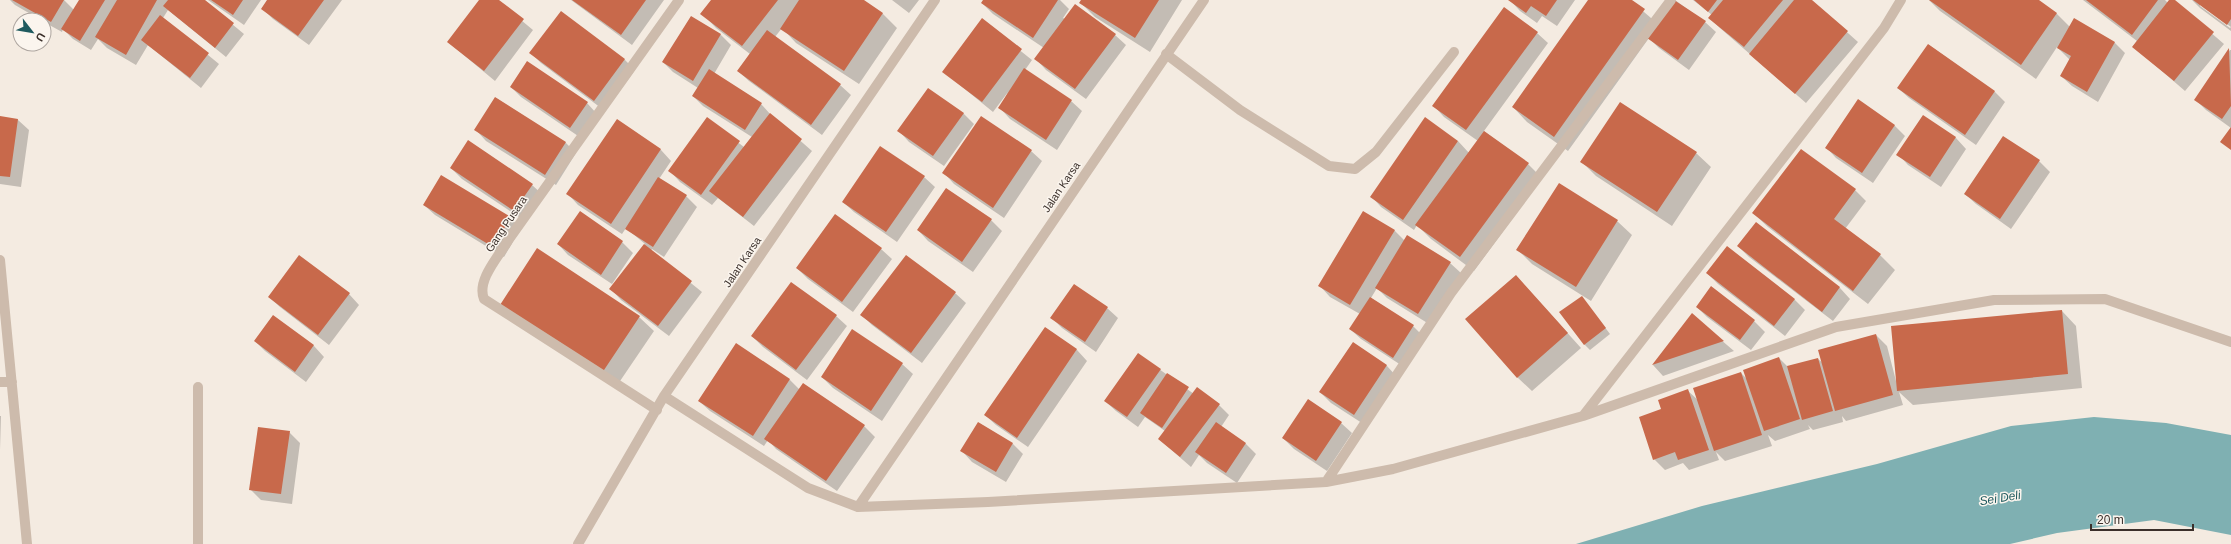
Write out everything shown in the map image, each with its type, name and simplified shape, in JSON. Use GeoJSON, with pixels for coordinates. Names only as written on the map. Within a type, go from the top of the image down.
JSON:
{"type":"FeatureCollection","features":[{"type":"Feature","properties":{"kind":"street","name":"Gang Pusara"},"geometry":{"type":"LineString","coordinates":[[656,410],[484,299],[482,293],[484,279],[509,239],[679,0]]}},
{"type":"Feature","properties":{"kind":"street","name":"Jalan Karsa"},"geometry":{"type":"LineString","coordinates":[[578,544],[664,396],[935,0]]}},
{"type":"Feature","properties":{"kind":"street","name":"Jalan Karsa"},"geometry":{"type":"LineString","coordinates":[[858,507],[1204,0]]}},
{"type":"Feature","properties":{"kind":"street"},"geometry":{"type":"LineString","coordinates":[[1326,482],[1451,293],[1671,0]]}},
{"type":"Feature","properties":{"kind":"street"},"geometry":{"type":"LineString","coordinates":[[1583,416],[1879,34],[1901,0]]}},
{"type":"Feature","properties":{"kind":"street"},"geometry":{"type":"LineString","coordinates":[[1166,54],[1240,110],[1329,166],[1355,169],[1376,152],[1454,52]]}},
{"type":"Feature","properties":{"kind":"street"},"geometry":{"type":"LineString","coordinates":[[0,260],[27,544]]}},
{"type":"Feature","properties":{"kind":"street"},"geometry":{"type":"LineString","coordinates":[[664,396],[808,488],[858,507],[988,502],[1326,482],[1393,469],[1583,416],[1836,327],[1994,300],[2105,299],[2231,342]]}},
{"type":"Feature","properties":{"kind":"street"},"geometry":{"type":"LineString","coordinates":[[0,382],[12,382]]}},
{"type":"Feature","properties":{"kind":"street"},"geometry":{"type":"LineString","coordinates":[[198,387],[198,544]]}},
{"type":"Feature","properties":{"kind":"water","name":"Sei Deli"},"geometry":{"type":"Polygon","coordinates":[[[2094,417],[2166,423],[2231,435],[2231,535],[2154,520],[2057,533],[2010,544],[1576,544],[1702,506],[1877,464],[2011,426],[2094,417]]]}},
{"type":"Feature","properties":{"kind":"building"},"geometry":{"type":"Polygon","coordinates":[[[12,0],[64,0],[52,20],[52,12],[33,12],[12,0]]]}},
{"type":"Feature","properties":{"kind":"building"},"geometry":{"type":"Polygon","coordinates":[[[79,0],[105,0],[80,41],[61,29],[79,0]]]}},
{"type":"Feature","properties":{"kind":"building"},"geometry":{"type":"Polygon","coordinates":[[[117,0],[157,0],[126,55],[95,37],[117,0]]]}},
{"type":"Feature","properties":{"kind":"building"},"geometry":{"type":"Polygon","coordinates":[[[168,0],[205,0],[234,23],[215,48],[163,6],[168,0]]]}},
{"type":"Feature","properties":{"kind":"building"},"geometry":{"type":"Polygon","coordinates":[[[211,0],[243,0],[233,15],[211,0]]]}},
{"type":"Feature","properties":{"kind":"building"},"geometry":{"type":"Polygon","coordinates":[[[267,0],[324,0],[298,36],[261,9],[267,0]]]}},
{"type":"Feature","properties":{"kind":"building"},"geometry":{"type":"Polygon","coordinates":[[[479,0],[499,0],[524,19],[484,71],[447,42],[479,0]]]}},
{"type":"Feature","properties":{"kind":"building"},"geometry":{"type":"Polygon","coordinates":[[[572,0],[646,0],[621,35],[572,0]]]}},
{"type":"Feature","properties":{"kind":"building"},"geometry":{"type":"Polygon","coordinates":[[[711,0],[778,0],[742,46],[700,14],[711,0]]]}},
{"type":"Feature","properties":{"kind":"building"},"geometry":{"type":"Polygon","coordinates":[[[799,0],[864,0],[883,13],[844,71],[780,29],[799,0]]]}},
{"type":"Feature","properties":{"kind":"building"},"geometry":{"type":"Polygon","coordinates":[[[983,0],[1058,0],[1033,38],[981,3],[983,0]]]}},
{"type":"Feature","properties":{"kind":"building"},"geometry":{"type":"Polygon","coordinates":[[[1081,0],[1159,0],[1135,38],[1079,3],[1081,0]]]}},
{"type":"Feature","properties":{"kind":"building"},"geometry":{"type":"Polygon","coordinates":[[[1508,0],[1557,0],[1546,16],[1531,6],[1526,13],[1508,0]]]}},
{"type":"Feature","properties":{"kind":"building"},"geometry":{"type":"Polygon","coordinates":[[[1588,0],[1632,0],[1645,9],[1554,137],[1512,107],[1588,0]]]}},
{"type":"Feature","properties":{"kind":"building"},"geometry":{"type":"Polygon","coordinates":[[[1674,0],[1706,21],[1678,60],[1647,38],[1674,0]]]}},
{"type":"Feature","properties":{"kind":"building"},"geometry":{"type":"Polygon","coordinates":[[[1694,0],[1717,0],[1708,12],[1694,0]]]}},
{"type":"Feature","properties":{"kind":"building"},"geometry":{"type":"Polygon","coordinates":[[[1723,0],[1783,0],[1744,47],[1708,18],[1723,0]]]}},
{"type":"Feature","properties":{"kind":"building"},"geometry":{"type":"Polygon","coordinates":[[[1794,0],[1812,0],[1848,31],[1795,94],[1749,54],[1794,0]]]}},
{"type":"Feature","properties":{"kind":"building"},"geometry":{"type":"Polygon","coordinates":[[[1929,0],[2039,0],[2057,13],[2021,65],[1929,0]]]}},
{"type":"Feature","properties":{"kind":"building"},"geometry":{"type":"Polygon","coordinates":[[[2086,0],[2158,0],[2132,35],[2086,0]]]}},
{"type":"Feature","properties":{"kind":"building"},"geometry":{"type":"Polygon","coordinates":[[[2169,0],[2175,0],[2214,32],[2174,81],[2132,47],[2169,0]]]}},
{"type":"Feature","properties":{"kind":"building"},"geometry":{"type":"Polygon","coordinates":[[[2193,0],[2231,0],[2231,19],[2227,25],[2193,0]]]}},
{"type":"Feature","properties":{"kind":"building"},"geometry":{"type":"Polygon","coordinates":[[[1075,4],[1116,34],[1075,89],[1034,59],[1075,4]]]}},
{"type":"Feature","properties":{"kind":"building"},"geometry":{"type":"Polygon","coordinates":[[[1504,7],[1538,32],[1466,130],[1432,106],[1504,7]]]}},
{"type":"Feature","properties":{"kind":"building"},"geometry":{"type":"Polygon","coordinates":[[[561,11],[625,59],[594,101],[529,53],[561,11]]]}},
{"type":"Feature","properties":{"kind":"building"},"geometry":{"type":"Polygon","coordinates":[[[160,15],[209,53],[190,78],[141,40],[160,15]]]}},
{"type":"Feature","properties":{"kind":"building"},"geometry":{"type":"Polygon","coordinates":[[[691,16],[721,34],[693,81],[662,62],[691,16]]]}},
{"type":"Feature","properties":{"kind":"building"},"geometry":{"type":"Polygon","coordinates":[[[982,18],[1022,49],[982,102],[942,72],[982,18]]]}},
{"type":"Feature","properties":{"kind":"building"},"geometry":{"type":"Polygon","coordinates":[[[2074,18],[2115,42],[2087,92],[2060,76],[2071,56],[2057,48],[2074,18]]]}},
{"type":"Feature","properties":{"kind":"building"},"geometry":{"type":"Polygon","coordinates":[[[767,30],[841,84],[811,125],[737,71],[767,30]]]}},
{"type":"Feature","properties":{"kind":"building"},"geometry":{"type":"Polygon","coordinates":[[[1928,44],[1995,91],[1965,135],[1897,88],[1928,44]]]}},
{"type":"Feature","properties":{"kind":"building"},"geometry":{"type":"Polygon","coordinates":[[[2229,48],[2231,106],[2222,119],[2194,100],[2229,48]]]}},
{"type":"Feature","properties":{"kind":"building"},"geometry":{"type":"Polygon","coordinates":[[[527,61],[588,102],[570,128],[510,87],[527,61]]]}},
{"type":"Feature","properties":{"kind":"building"},"geometry":{"type":"Polygon","coordinates":[[[1024,68],[1072,100],[1046,140],[998,108],[1024,68]]]}},
{"type":"Feature","properties":{"kind":"building"},"geometry":{"type":"Polygon","coordinates":[[[709,69],[762,103],[745,130],[692,96],[709,69]]]}},
{"type":"Feature","properties":{"kind":"building"},"geometry":{"type":"Polygon","coordinates":[[[928,88],[964,113],[933,156],[897,131],[928,88]]]}},
{"type":"Feature","properties":{"kind":"building"},"geometry":{"type":"Polygon","coordinates":[[[495,97],[566,142],[545,175],[474,130],[495,97]]]}},
{"type":"Feature","properties":{"kind":"building"},"geometry":{"type":"Polygon","coordinates":[[[1858,99],[1895,125],[1862,173],[1825,148],[1858,99]]]}},
{"type":"Feature","properties":{"kind":"building"},"geometry":{"type":"Polygon","coordinates":[[[1620,102],[1697,152],[1657,212],[1580,162],[1620,102]]]}},
{"type":"Feature","properties":{"kind":"building"},"geometry":{"type":"Polygon","coordinates":[[[770,113],[802,139],[743,217],[709,191],[770,113]]]}},
{"type":"Feature","properties":{"kind":"building"},"geometry":{"type":"Polygon","coordinates":[[[1923,115],[1956,137],[1930,177],[1896,155],[1923,115]]]}},
{"type":"Feature","properties":{"kind":"building"},"geometry":{"type":"Polygon","coordinates":[[[0,116],[18,119],[10,177],[0,176],[0,116]]]}},
{"type":"Feature","properties":{"kind":"building"},"geometry":{"type":"Polygon","coordinates":[[[981,116],[1032,150],[993,208],[942,173],[981,116]]]}},
{"type":"Feature","properties":{"kind":"building"},"geometry":{"type":"Polygon","coordinates":[[[707,117],[740,141],[701,195],[668,171],[707,117]]]}},
{"type":"Feature","properties":{"kind":"building"},"geometry":{"type":"Polygon","coordinates":[[[1425,117],[1458,141],[1403,220],[1370,197],[1425,117]]]}},
{"type":"Feature","properties":{"kind":"building"},"geometry":{"type":"Polygon","coordinates":[[[617,119],[661,149],[611,224],[566,194],[617,119]]]}},
{"type":"Feature","properties":{"kind":"building"},"geometry":{"type":"Polygon","coordinates":[[[2231,127],[2231,150],[2220,142],[2231,127]]]}},
{"type":"Feature","properties":{"kind":"building"},"geometry":{"type":"Polygon","coordinates":[[[1484,131],[1529,163],[1460,257],[1415,225],[1484,131]]]}},
{"type":"Feature","properties":{"kind":"building"},"geometry":{"type":"Polygon","coordinates":[[[2003,136],[2040,160],[2000,219],[1964,194],[2003,136]]]}},
{"type":"Feature","properties":{"kind":"building"},"geometry":{"type":"Polygon","coordinates":[[[468,140],[533,184],[514,211],[450,168],[468,140]]]}},
{"type":"Feature","properties":{"kind":"building"},"geometry":{"type":"Polygon","coordinates":[[[880,146],[925,176],[886,232],[842,202],[880,146]]]}},
{"type":"Feature","properties":{"kind":"building"},"geometry":{"type":"Polygon","coordinates":[[[1801,149],[1856,189],[1834,219],[1881,254],[1853,291],[1752,213],[1801,149]]]}},
{"type":"Feature","properties":{"kind":"building"},"geometry":{"type":"Polygon","coordinates":[[[441,175],[511,217],[493,247],[423,205],[441,175]]]}},
{"type":"Feature","properties":{"kind":"building"},"geometry":{"type":"Polygon","coordinates":[[[658,177],[687,195],[653,247],[625,229],[658,177]]]}},
{"type":"Feature","properties":{"kind":"building"},"geometry":{"type":"Polygon","coordinates":[[[1559,183],[1618,220],[1576,287],[1516,250],[1559,183]]]}},
{"type":"Feature","properties":{"kind":"building"},"geometry":{"type":"Polygon","coordinates":[[[946,188],[992,219],[962,262],[917,230],[946,188]]]}},
{"type":"Feature","properties":{"kind":"building"},"geometry":{"type":"Polygon","coordinates":[[[580,211],[623,241],[601,275],[557,244],[580,211]]]}},
{"type":"Feature","properties":{"kind":"building"},"geometry":{"type":"Polygon","coordinates":[[[1363,211],[1395,230],[1350,305],[1318,286],[1363,211]]]}},
{"type":"Feature","properties":{"kind":"building"},"geometry":{"type":"Polygon","coordinates":[[[835,214],[882,248],[842,302],[796,268],[835,214]]]}},
{"type":"Feature","properties":{"kind":"building"},"geometry":{"type":"Polygon","coordinates":[[[1756,222],[1840,287],[1822,312],[1737,246],[1756,222]]]}},
{"type":"Feature","properties":{"kind":"building"},"geometry":{"type":"Polygon","coordinates":[[[1407,235],[1451,262],[1418,314],[1375,288],[1407,235]]]}},
{"type":"Feature","properties":{"kind":"building"},"geometry":{"type":"Polygon","coordinates":[[[644,244],[692,281],[658,326],[609,289],[644,244]]]}},
{"type":"Feature","properties":{"kind":"building"},"geometry":{"type":"Polygon","coordinates":[[[1727,246],[1795,299],[1774,326],[1706,273],[1727,246]]]}},
{"type":"Feature","properties":{"kind":"building"},"geometry":{"type":"Polygon","coordinates":[[[537,248],[640,316],[602,373],[500,305],[537,248]]]}},
{"type":"Feature","properties":{"kind":"building"},"geometry":{"type":"Polygon","coordinates":[[[299,255],[350,293],[318,335],[268,297],[299,255]]]}},
{"type":"Feature","properties":{"kind":"building"},"geometry":{"type":"Polygon","coordinates":[[[906,255],[956,292],[911,353],[860,315],[906,255]]]}},
{"type":"Feature","properties":{"kind":"building"},"geometry":{"type":"Polygon","coordinates":[[[1516,275],[1568,333],[1517,378],[1465,319],[1516,275]]]}},
{"type":"Feature","properties":{"kind":"building"},"geometry":{"type":"Polygon","coordinates":[[[791,282],[837,315],[796,370],[751,336],[791,282]]]}},
{"type":"Feature","properties":{"kind":"building"},"geometry":{"type":"Polygon","coordinates":[[[1074,284],[1108,307],[1085,342],[1050,318],[1074,284]]]}},
{"type":"Feature","properties":{"kind":"building"},"geometry":{"type":"Polygon","coordinates":[[[1711,286],[1755,320],[1740,340],[1696,307],[1711,286]]]}},
{"type":"Feature","properties":{"kind":"building"},"geometry":{"type":"Polygon","coordinates":[[[1582,296],[1606,328],[1584,345],[1559,312],[1582,296]]]}},
{"type":"Feature","properties":{"kind":"building"},"geometry":{"type":"Polygon","coordinates":[[[1370,297],[1414,325],[1393,358],[1349,329],[1370,297]]]}},
{"type":"Feature","properties":{"kind":"building"},"geometry":{"type":"Polygon","coordinates":[[[2062,310],[2068,374],[1897,391],[1891,326],[2062,310]]]}},
{"type":"Feature","properties":{"kind":"building"},"geometry":{"type":"Polygon","coordinates":[[[1692,313],[1724,341],[1652,365],[1692,313]]]}},
{"type":"Feature","properties":{"kind":"building"},"geometry":{"type":"Polygon","coordinates":[[[273,315],[314,345],[295,372],[254,341],[273,315]]]}},
{"type":"Feature","properties":{"kind":"building"},"geometry":{"type":"Polygon","coordinates":[[[1045,327],[1077,349],[1017,438],[984,415],[1045,327]]]}},
{"type":"Feature","properties":{"kind":"building"},"geometry":{"type":"Polygon","coordinates":[[[852,329],[903,363],[871,411],[821,377],[852,329]]]}},
{"type":"Feature","properties":{"kind":"building"},"geometry":{"type":"Polygon","coordinates":[[[1876,334],[1893,395],[1835,411],[1818,350],[1876,334]]]}},
{"type":"Feature","properties":{"kind":"building"},"geometry":{"type":"Polygon","coordinates":[[[1353,342],[1387,365],[1354,415],[1319,392],[1353,342]]]}},
{"type":"Feature","properties":{"kind":"building"},"geometry":{"type":"Polygon","coordinates":[[[736,343],[790,379],[753,436],[698,401],[736,343]]]}},
{"type":"Feature","properties":{"kind":"building"},"geometry":{"type":"Polygon","coordinates":[[[1138,353],[1161,369],[1127,417],[1104,401],[1138,353]]]}},
{"type":"Feature","properties":{"kind":"building"},"geometry":{"type":"Polygon","coordinates":[[[1779,357],[1800,419],[1764,431],[1743,370],[1779,357]]]}},
{"type":"Feature","properties":{"kind":"building"},"geometry":{"type":"Polygon","coordinates":[[[1818,358],[1833,411],[1802,420],[1787,366],[1818,358]]]}},
{"type":"Feature","properties":{"kind":"building"},"geometry":{"type":"Polygon","coordinates":[[[1741,372],[1762,435],[1714,451],[1693,388],[1741,372]]]}},
{"type":"Feature","properties":{"kind":"building"},"geometry":{"type":"Polygon","coordinates":[[[1167,373],[1189,387],[1162,428],[1140,413],[1167,373]]]}},
{"type":"Feature","properties":{"kind":"building"},"geometry":{"type":"Polygon","coordinates":[[[803,383],[865,425],[826,481],[764,439],[803,383]]]}},
{"type":"Feature","properties":{"kind":"building"},"geometry":{"type":"Polygon","coordinates":[[[1197,387],[1220,404],[1180,457],[1158,439],[1197,387]]]}},
{"type":"Feature","properties":{"kind":"building"},"geometry":{"type":"Polygon","coordinates":[[[1688,389],[1709,450],[1678,460],[1675,452],[1653,460],[1639,417],[1661,409],[1658,400],[1688,389]]]}},
{"type":"Feature","properties":{"kind":"building"},"geometry":{"type":"Polygon","coordinates":[[[1308,399],[1342,422],[1316,461],[1282,438],[1308,399]]]}},
{"type":"Feature","properties":{"kind":"building"},"geometry":{"type":"Polygon","coordinates":[[[978,422],[1013,443],[996,472],[960,451],[978,422]]]}},
{"type":"Feature","properties":{"kind":"building"},"geometry":{"type":"Polygon","coordinates":[[[1216,422],[1246,443],[1226,473],[1195,452],[1216,422]]]}},
{"type":"Feature","properties":{"kind":"building"},"geometry":{"type":"Polygon","coordinates":[[[258,427],[290,431],[281,494],[249,490],[258,427]]]}}]}
